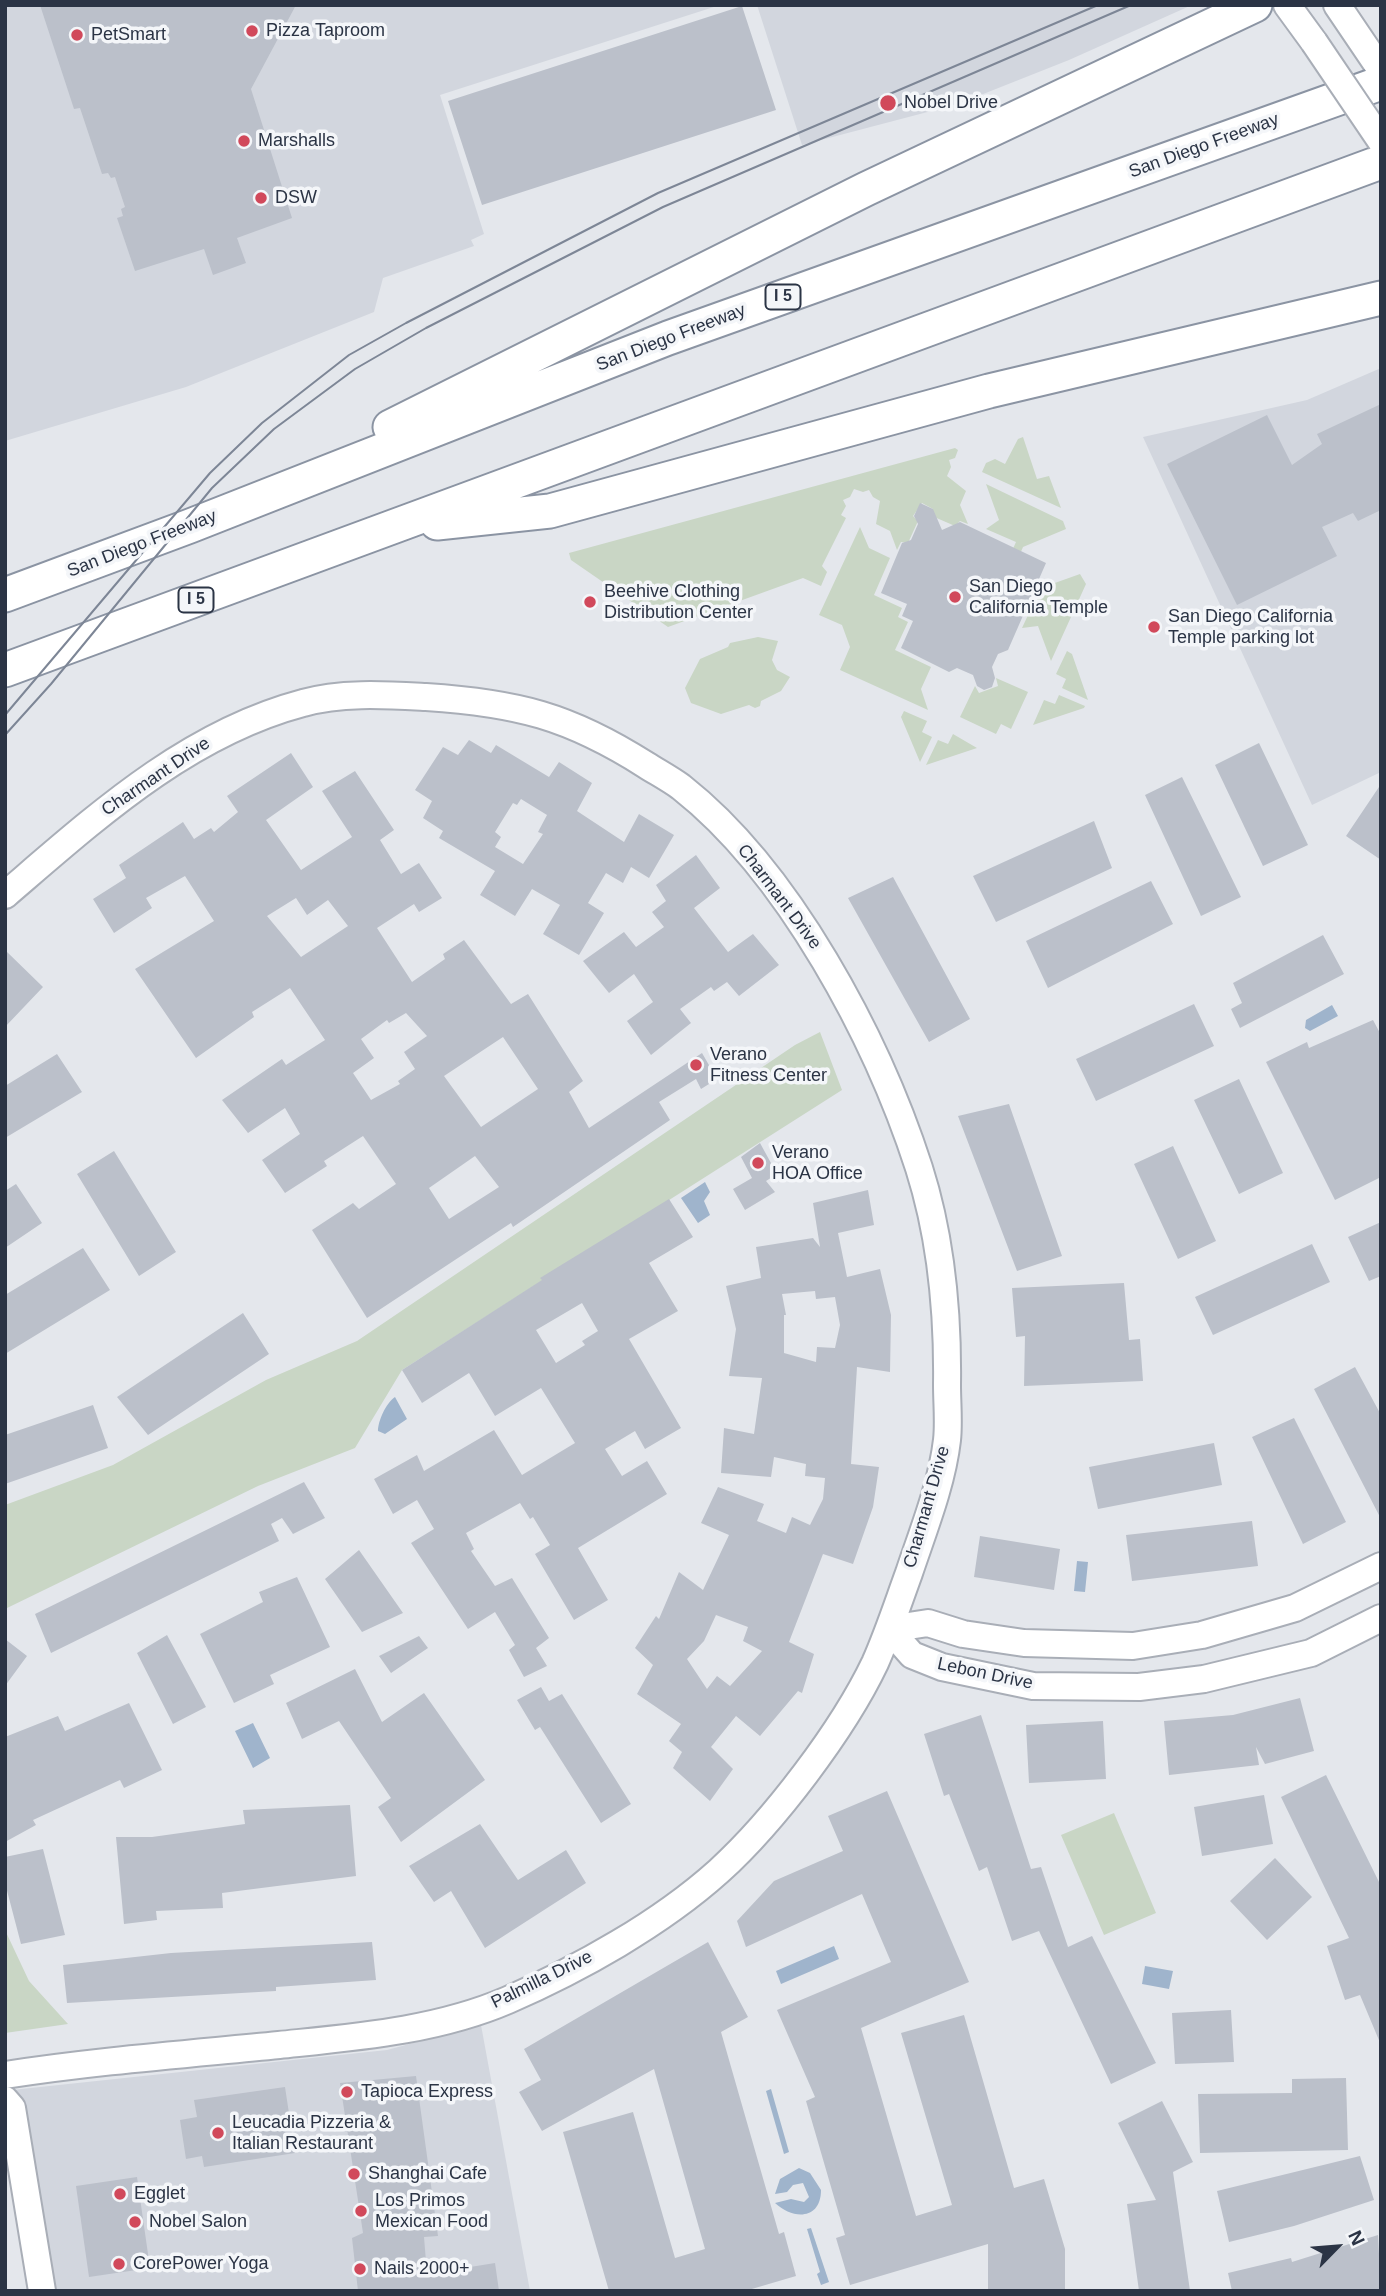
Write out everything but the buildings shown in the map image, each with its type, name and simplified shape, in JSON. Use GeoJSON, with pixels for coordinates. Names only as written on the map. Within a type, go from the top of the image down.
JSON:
{"type":"FeatureCollection","features":[{"type":"Feature","properties":{"kind":"highway"},"geometry":{"type":"LineString","coordinates":[[190,526],[854,195],[1255,5]]}},
{"type":"Feature","properties":{"kind":"highway","name":"San Diego Freeway"},"geometry":{"type":"LineString","coordinates":[[5,595],[190,526],[668,338],[1381,83]]}},
{"type":"Feature","properties":{"kind":"highway","name":"I 5"},"geometry":{"type":"LineString","coordinates":[[5,670],[1381,162]]}},
{"type":"Feature","properties":{"kind":"highway"},"geometry":{"type":"LineString","coordinates":[[386,529],[550,511],[989,391],[1381,298]]}},
{"type":"Feature","properties":{"kind":"street"},"geometry":{"type":"LineString","coordinates":[[1287,5],[1381,141]]}},
{"type":"Feature","properties":{"kind":"street"},"geometry":{"type":"LineString","coordinates":[[1344,15],[1381,70]]}},
{"type":"Feature","properties":{"kind":"street","name":"Charmant Drive"},"geometry":{"type":"LineString","coordinates":[[5,895],[95,818],[183,754],[244,722],[311,700],[373,696],[491,701],[554,716],[608,740],[681,787],[753,858],[817,946],[881,1072],[920,1171],[941,1272],[948,1336],[947,1441],[917,1550],[889,1629]]}},
{"type":"Feature","properties":{"kind":"street","name":"Lebon Drive"},"geometry":{"type":"LineString","coordinates":[[889,1629],[928,1623],[964,1634],[1024,1643],[1133,1646],[1202,1634],[1295,1608],[1381,1566]]}},
{"type":"Feature","properties":{"kind":"street","name":"Lebon Drive"},"geometry":{"type":"LineString","coordinates":[[889,1629],[912,1655],[942,1667],[1033,1686],[1139,1687],[1204,1679],[1311,1653],[1381,1618]]}},
{"type":"Feature","properties":{"kind":"street","name":"Palmilla Drive"},"geometry":{"type":"LineString","coordinates":[[5,2075],[377,2033],[445,2022],[506,2001],[612,1946],[677,1905],[723,1868],[785,1800],[832,1735],[872,1669],[889,1629]]}},
{"type":"Feature","properties":{"kind":"street"},"geometry":{"type":"LineString","coordinates":[[5,2100],[12,2108],[42,2291]]}},
{"type":"Feature","properties":{"kind":"shaded area"},"geometry":{"type":"Polygon","coordinates":[[[5,5],[720,5],[440,95],[484,234],[471,240],[474,246],[383,278],[374,312],[186,387],[5,441],[5,5]]]}},
{"type":"Feature","properties":{"kind":"shaded area"},"geometry":{"type":"Polygon","coordinates":[[[757,5],[1192,5],[1069,60],[958,104],[802,145],[757,5]]]}},
{"type":"Feature","properties":{"kind":"shaded area"},"geometry":{"type":"Polygon","coordinates":[[[1381,368],[1381,772],[1312,805],[1143,437],[1307,400],[1381,368]]]}},
{"type":"Feature","properties":{"kind":"shaded area"},"geometry":{"type":"Polygon","coordinates":[[[481,2025],[530,2291],[50,2291],[12,2090],[387,2050],[481,2025]]]}},
{"type":"Feature","properties":{"kind":"green space"},"geometry":{"type":"Polygon","coordinates":[[[1023,437],[1037,479],[1049,476],[1061,508],[982,472],[986,463],[995,459],[1005,464],[1018,439],[1023,437]]]}},
{"type":"Feature","properties":{"kind":"green space"},"geometry":{"type":"Polygon","coordinates":[[[955,448],[958,450],[955,458],[949,460],[951,467],[947,476],[966,491],[960,505],[968,524],[960,521],[955,526],[932,516],[933,509],[922,503],[913,516],[918,521],[908,543],[901,542],[897,550],[890,531],[876,524],[880,501],[873,497],[869,490],[863,492],[854,489],[850,497],[843,500],[846,506],[841,515],[846,518],[822,566],[827,572],[821,586],[803,578],[668,627],[571,560],[569,553],[955,448]]]}},
{"type":"Feature","properties":{"kind":"green space"},"geometry":{"type":"Polygon","coordinates":[[[986,484],[1063,521],[1066,529],[1023,547],[1011,575],[1003,571],[1016,542],[986,529],[999,520],[986,484]]]}},
{"type":"Feature","properties":{"kind":"green space"},"geometry":{"type":"Polygon","coordinates":[[[860,527],[869,548],[890,558],[874,595],[902,608],[898,617],[908,622],[895,650],[931,667],[921,689],[928,710],[840,670],[850,647],[842,625],[819,615],[860,527]]]}},
{"type":"Feature","properties":{"kind":"green space"},"geometry":{"type":"Polygon","coordinates":[[[1080,574],[1086,584],[1051,661],[1038,626],[1022,628],[1036,598],[1007,585],[1011,577],[1038,589],[1080,574]]]}},
{"type":"Feature","properties":{"kind":"green space"},"geometry":{"type":"Polygon","coordinates":[[[758,637],[778,641],[772,660],[777,670],[790,677],[781,691],[761,701],[760,706],[755,708],[749,705],[721,714],[691,703],[685,688],[700,659],[728,647],[730,643],[758,637]]]}},
{"type":"Feature","properties":{"kind":"green space"},"geometry":{"type":"Polygon","coordinates":[[[1067,651],[1072,654],[1088,700],[1062,688],[1066,679],[1056,674],[1067,651]]]}},
{"type":"Feature","properties":{"kind":"green space"},"geometry":{"type":"Polygon","coordinates":[[[996,678],[1028,692],[1011,729],[1001,724],[996,734],[960,717],[975,686],[979,693],[998,686],[996,678]]]}},
{"type":"Feature","properties":{"kind":"green space"},"geometry":{"type":"Polygon","coordinates":[[[1059,695],[1085,706],[1033,725],[1044,700],[1055,704],[1059,695]]]}},
{"type":"Feature","properties":{"kind":"green space"},"geometry":{"type":"Polygon","coordinates":[[[904,711],[927,721],[922,732],[932,737],[920,762],[901,717],[904,711]]]}},
{"type":"Feature","properties":{"kind":"green space"},"geometry":{"type":"Polygon","coordinates":[[[953,734],[977,748],[926,765],[938,740],[948,744],[953,734]]]}},
{"type":"Feature","properties":{"kind":"green space"},"geometry":{"type":"Polygon","coordinates":[[[820,1032],[842,1090],[402,1370],[355,1448],[258,1486],[5,1609],[5,1505],[113,1465],[266,1380],[357,1341],[795,1045],[820,1032]]]}},
{"type":"Feature","properties":{"kind":"green space"},"geometry":{"type":"Polygon","coordinates":[[[1114,1813],[1156,1913],[1104,1935],[1061,1835],[1114,1813]]]}},
{"type":"Feature","properties":{"kind":"green space"},"geometry":{"type":"Polygon","coordinates":[[[5,1930],[29,1981],[68,2024],[5,2033],[5,1930]]]}},
{"type":"Feature","properties":{"kind":"water"},"geometry":{"type":"Polygon","coordinates":[[[1332,1005],[1338,1016],[1310,1031],[1305,1028],[1306,1020],[1332,1005]]]}},
{"type":"Feature","properties":{"kind":"water"},"geometry":{"type":"Polygon","coordinates":[[[705,1182],[710,1192],[704,1201],[710,1215],[698,1223],[681,1198],[705,1182]]]}},
{"type":"Feature","properties":{"kind":"water"},"geometry":{"type":"Polygon","coordinates":[[[395,1397],[407,1419],[385,1434],[378,1431],[379,1422],[395,1397]]]}},
{"type":"Feature","properties":{"kind":"water"},"geometry":{"type":"Polygon","coordinates":[[[1077,1561],[1088,1562],[1085,1592],[1074,1591],[1077,1561]]]}},
{"type":"Feature","properties":{"kind":"water"},"geometry":{"type":"Polygon","coordinates":[[[253,1723],[270,1758],[253,1768],[235,1731],[253,1723]]]}},
{"type":"Feature","properties":{"kind":"water"},"geometry":{"type":"Polygon","coordinates":[[[834,1946],[839,1959],[781,1984],[776,1971],[834,1946]]]}},
{"type":"Feature","properties":{"kind":"water"},"geometry":{"type":"Polygon","coordinates":[[[1145,1966],[1173,1971],[1169,1989],[1142,1984],[1145,1966]]]}},
{"type":"Feature","properties":{"kind":"water"},"geometry":{"type":"Polygon","coordinates":[[[771,2089],[789,2152],[784,2154],[766,2091],[771,2089]]]}},
{"type":"Feature","properties":{"kind":"water"},"geometry":{"type":"Polygon","coordinates":[[[799,2168],[810,2173],[821,2190],[816,2207],[805,2214],[790,2212],[775,2203],[791,2199],[804,2202],[809,2197],[803,2183],[793,2185],[787,2192],[775,2194],[780,2179],[799,2168]]]}},
{"type":"Feature","properties":{"kind":"water"},"geometry":{"type":"Polygon","coordinates":[[[811,2228],[829,2282],[821,2285],[817,2274],[820,2272],[807,2229],[811,2228]]]}},
{"type":"Feature","properties":{"kind":"tram line"},"geometry":{"type":"LineString","coordinates":[[5,715],[210,473],[262,423],[349,355],[658,193],[1098,5]]}},
{"type":"Feature","properties":{"kind":"tram line"},"geometry":{"type":"LineString","coordinates":[[5,735],[51,684],[212,488],[274,429],[355,369],[426,328],[663,207],[1131,5]]}},
{"type":"Feature","properties":{"kind":"place","name":"Pizza Taproom"},"geometry":{"type":"Point","coordinates":[252,31]}},
{"type":"Feature","properties":{"kind":"place","name":"PetSmart"},"geometry":{"type":"Point","coordinates":[77,35]}},
{"type":"Feature","properties":{"kind":"place","name":"Nobel Drive"},"geometry":{"type":"Point","coordinates":[888,103]}},
{"type":"Feature","properties":{"kind":"place","name":"Marshalls"},"geometry":{"type":"Point","coordinates":[244,141]}},
{"type":"Feature","properties":{"kind":"place","name":"DSW"},"geometry":{"type":"Point","coordinates":[261,198]}},
{"type":"Feature","properties":{"kind":"place","name":"San Diego California Temple"},"geometry":{"type":"Point","coordinates":[955,597]}},
{"type":"Feature","properties":{"kind":"place","name":"Beehive Clothing Distribution Center"},"geometry":{"type":"Point","coordinates":[590,602]}},
{"type":"Feature","properties":{"kind":"place","name":"San Diego California Temple parking lot"},"geometry":{"type":"Point","coordinates":[1154,627]}},
{"type":"Feature","properties":{"kind":"place","name":"Verano Fitness Center"},"geometry":{"type":"Point","coordinates":[696,1065]}},
{"type":"Feature","properties":{"kind":"place","name":"Verano HOA Office"},"geometry":{"type":"Point","coordinates":[758,1163]}},
{"type":"Feature","properties":{"kind":"place","name":"Tapioca Express"},"geometry":{"type":"Point","coordinates":[347,2092]}},
{"type":"Feature","properties":{"kind":"place","name":"Leucadia Pizzeria & Italian Restaurant"},"geometry":{"type":"Point","coordinates":[218,2133]}},
{"type":"Feature","properties":{"kind":"place","name":"Shanghai Cafe"},"geometry":{"type":"Point","coordinates":[354,2174]}},
{"type":"Feature","properties":{"kind":"place","name":"Egglet"},"geometry":{"type":"Point","coordinates":[120,2194]}},
{"type":"Feature","properties":{"kind":"place","name":"Los Primos Mexican Food"},"geometry":{"type":"Point","coordinates":[361,2211]}},
{"type":"Feature","properties":{"kind":"place","name":"Nobel Salon"},"geometry":{"type":"Point","coordinates":[135,2222]}},
{"type":"Feature","properties":{"kind":"place","name":"CorePower Yoga"},"geometry":{"type":"Point","coordinates":[119,2264]}},
{"type":"Feature","properties":{"kind":"place","name":"Nails 2000+"},"geometry":{"type":"Point","coordinates":[360,2269]}}]}
